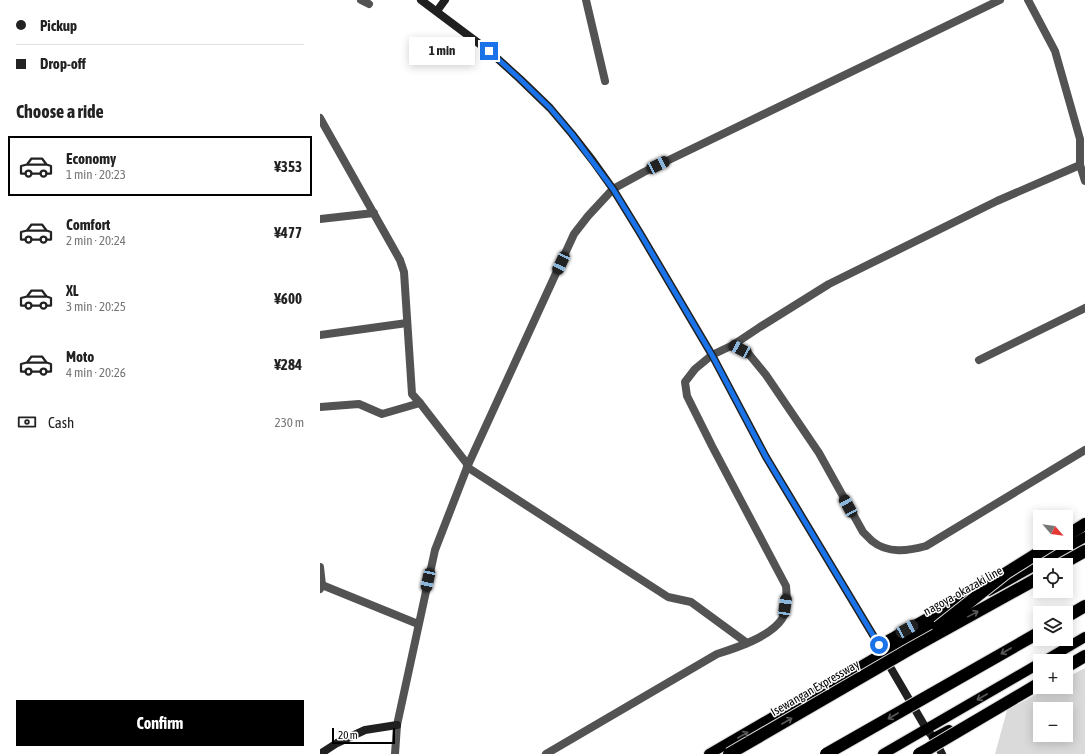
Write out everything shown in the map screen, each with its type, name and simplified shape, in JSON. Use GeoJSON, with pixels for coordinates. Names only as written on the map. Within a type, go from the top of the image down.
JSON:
{"type":"FeatureCollection","features":[{"type":"Feature","properties":{"kind":"highway"},"geometry":{"type":"LineString","coordinates":[[1073,532],[1085,524]]}},
{"type":"Feature","properties":{"kind":"highway"},"geometry":{"type":"LineString","coordinates":[[910,649],[1006,572],[1042,550]]}},
{"type":"Feature","properties":{"kind":"highway"},"geometry":{"type":"LineString","coordinates":[[1072,558],[1085,551]]}},
{"type":"Feature","properties":{"kind":"highway","name":"Isewangan Expressway"},"geometry":{"type":"LineString","coordinates":[[729,754],[1033,580]]}},
{"type":"Feature","properties":{"kind":"highway"},"geometry":{"type":"LineString","coordinates":[[1073,613],[1085,606]]}},
{"type":"Feature","properties":{"kind":"highway"},"geometry":{"type":"LineString","coordinates":[[826,754],[1033,636]]}},
{"type":"Feature","properties":{"kind":"highway"},"geometry":{"type":"LineString","coordinates":[[1073,662],[1085,656]]}},
{"type":"Feature","properties":{"kind":"highway"},"geometry":{"type":"LineString","coordinates":[[919,754],[1033,685]]}},
{"type":"Feature","properties":{"kind":"main road"},"geometry":{"type":"LineString","coordinates":[[1073,535],[1085,528]]}},
{"type":"Feature","properties":{"kind":"main road","name":"nagoya-okazaki line"},"geometry":{"type":"LineString","coordinates":[[709,754],[854,670],[881,649],[932,623],[1085,537]]}},
{"type":"Feature","properties":{"kind":"main road"},"geometry":{"type":"LineString","coordinates":[[881,649],[1047,550]]}},
{"type":"Feature","properties":{"kind":"main road"},"geometry":{"type":"LineString","coordinates":[[1056,654],[1085,637]]}},
{"type":"Feature","properties":{"kind":"main road"},"geometry":{"type":"LineString","coordinates":[[883,754],[927,730],[1033,667]]}},
{"type":"Feature","properties":{"kind":"main road"},"geometry":{"type":"LineString","coordinates":[[934,738],[1033,685]]}},
{"type":"Feature","properties":{"kind":"street"},"geometry":{"type":"LineString","coordinates":[[361,0],[369,4]]}},
{"type":"Feature","properties":{"kind":"street"},"geometry":{"type":"LineString","coordinates":[[421,0],[489,51],[545,103],[572,134],[613,189],[712,355],[766,457],[881,649],[927,730],[934,738],[942,754]]}},
{"type":"Feature","properties":{"kind":"street"},"geometry":{"type":"LineString","coordinates":[[436,11],[446,0]]}},
{"type":"Feature","properties":{"kind":"street"},"geometry":{"type":"LineString","coordinates":[[586,0],[605,80]]}},
{"type":"Feature","properties":{"kind":"street"},"geometry":{"type":"LineString","coordinates":[[395,754],[397,725],[435,550],[467,466],[574,234],[588,216],[613,189],[644,172],[1000,0]]}},
{"type":"Feature","properties":{"kind":"street"},"geometry":{"type":"LineString","coordinates":[[1028,0],[1055,51],[1080,139],[1080,165],[1085,181]]}},
{"type":"Feature","properties":{"kind":"street"},"geometry":{"type":"LineString","coordinates":[[320,118],[400,260],[404,272],[412,394],[467,466],[668,597],[691,602],[747,643]]}},
{"type":"Feature","properties":{"kind":"street"},"geometry":{"type":"LineString","coordinates":[[546,754],[716,654],[747,643],[773,629],[782,618],[787,595],[786,586],[687,396],[685,382],[695,369],[712,355],[733,345],[829,284],[997,201],[1080,165]]}},
{"type":"Feature","properties":{"kind":"street"},"geometry":{"type":"LineString","coordinates":[[320,219],[374,213]]}},
{"type":"Feature","properties":{"kind":"street"},"geometry":{"type":"LineString","coordinates":[[979,360],[1085,308]]}},
{"type":"Feature","properties":{"kind":"street"},"geometry":{"type":"LineString","coordinates":[[320,335],[407,323]]}},
{"type":"Feature","properties":{"kind":"street"},"geometry":{"type":"LineString","coordinates":[[733,345],[748,353],[766,375],[819,453],[863,532],[872,541],[880,546],[894,551],[926,546],[1085,450]]}},
{"type":"Feature","properties":{"kind":"street"},"geometry":{"type":"LineString","coordinates":[[320,407],[359,404],[382,414],[420,403]]}},
{"type":"Feature","properties":{"kind":"street"},"geometry":{"type":"LineString","coordinates":[[320,567],[321,587],[418,624]]}},
{"type":"Feature","properties":{"kind":"street"},"geometry":{"type":"LineString","coordinates":[[320,754],[337,743],[365,730],[397,725]]}},
{"type":"Feature","properties":{"kind":"shaded area"},"geometry":{"type":"Polygon","coordinates":[[[1085,668],[1085,754],[995,754],[1007,710],[1037,694],[1073,694],[1073,674],[1085,668]]]}},
{"type":"Feature","properties":{"kind":"route"},"geometry":{"type":"LineString","coordinates":[[489,51],[550,108],[593,161],[613,189],[712,355],[766,457],[879,645]]}}]}
